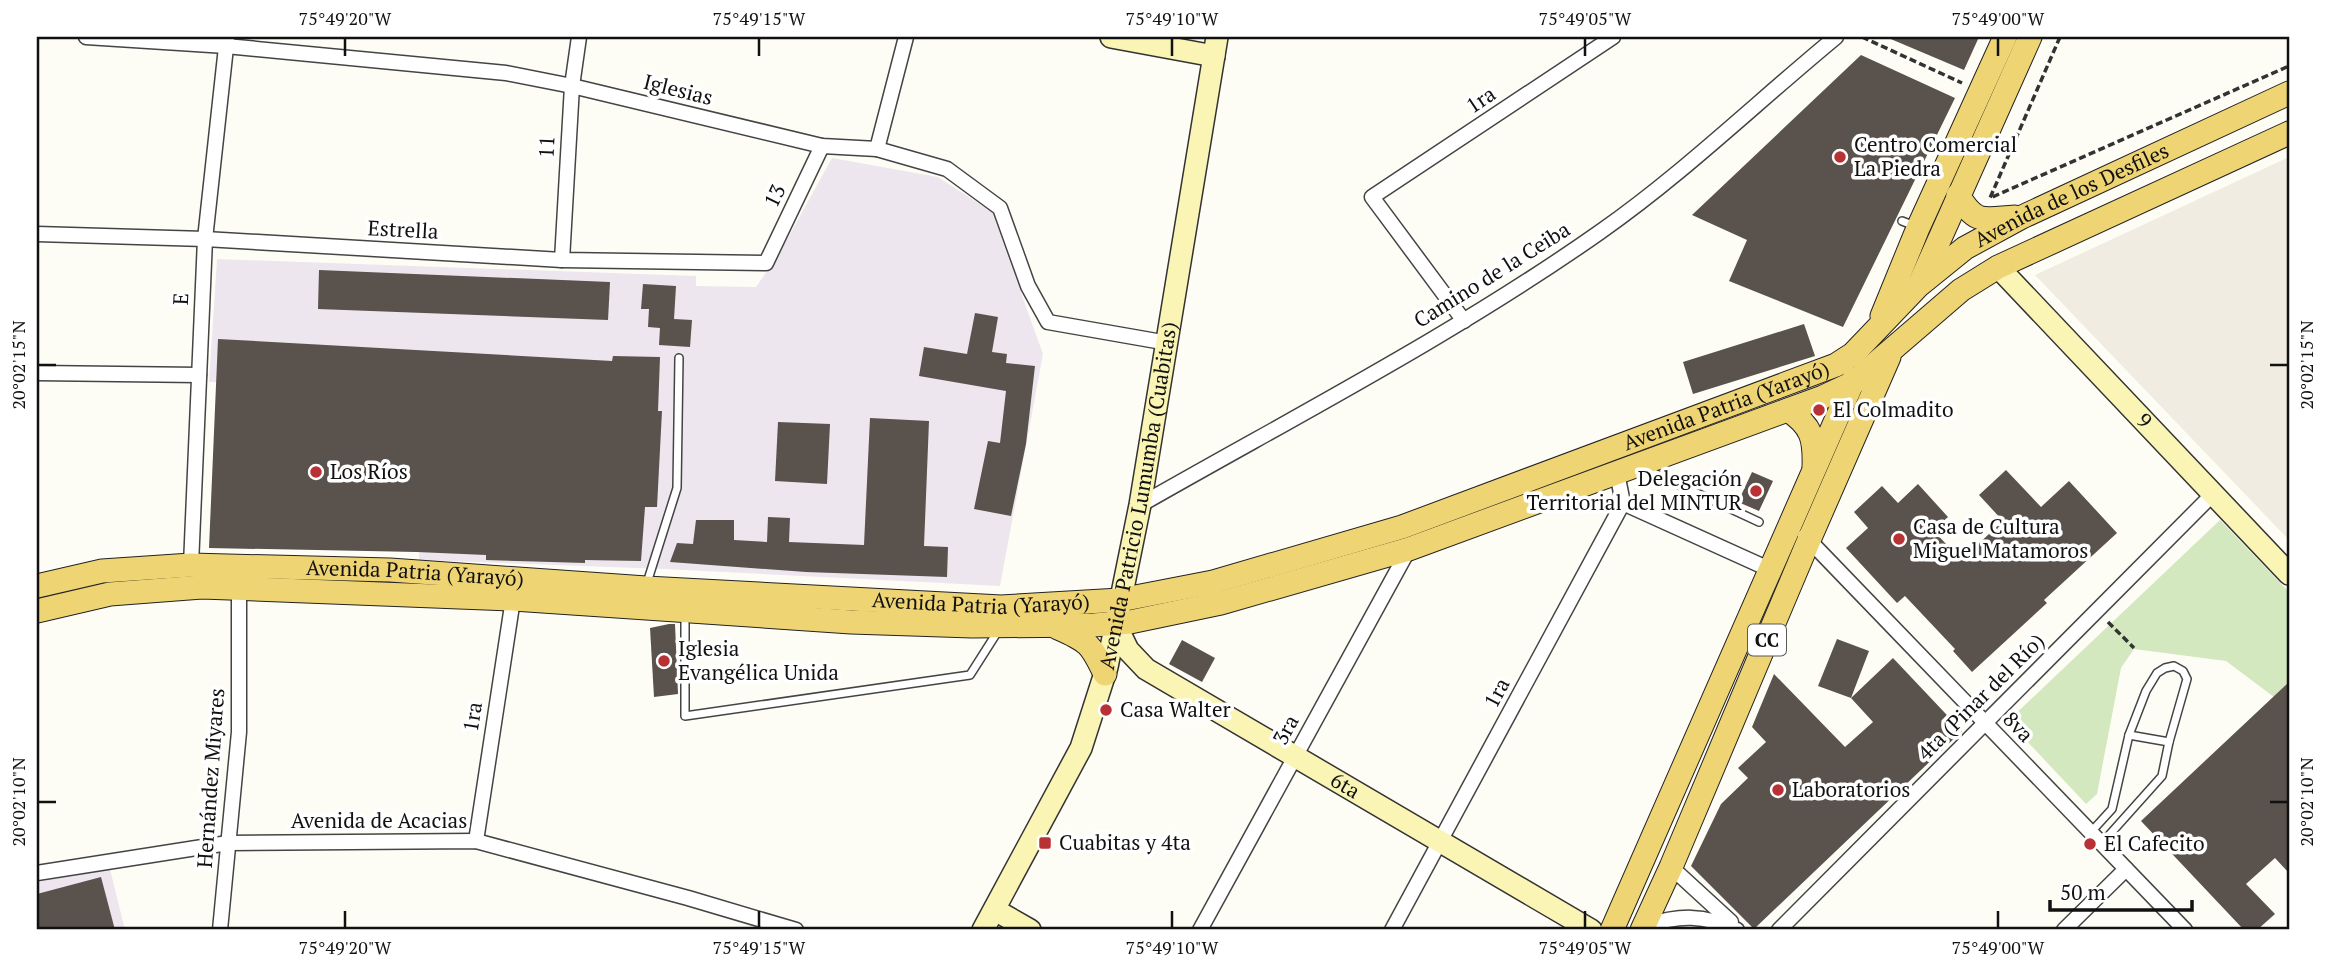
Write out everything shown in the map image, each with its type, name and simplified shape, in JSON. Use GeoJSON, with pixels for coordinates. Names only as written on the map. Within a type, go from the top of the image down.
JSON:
{"type":"FeatureCollection","features":[{"type":"Feature","properties":{"kind":"main road","name":"CC"},"geometry":{"type":"LineString","coordinates":[[1612,930],[1876,331],[1910,224],[1980,92],[2005,37]]}},
{"type":"Feature","properties":{"kind":"main road","name":"CC"},"geometry":{"type":"LineString","coordinates":[[1643,928],[1918,286],[2030,37]]}},
{"type":"Feature","properties":{"kind":"main road","name":"Avenida de los Desfiles"},"geometry":{"type":"LineString","coordinates":[[1876,331],[1918,286],[1959,252],[2022,217],[2289,93]]}},
{"type":"Feature","properties":{"kind":"main road","name":"Avenida de los Desfiles"},"geometry":{"type":"LineString","coordinates":[[1853,383],[1961,290],[1998,267],[2289,133]]}},
{"type":"Feature","properties":{"kind":"main road"},"geometry":{"type":"LineString","coordinates":[[1958,195],[1968,210],[1980,218],[2022,217]]}},
{"type":"Feature","properties":{"kind":"main road","name":"Avenida Patria (Yarayó)"},"geometry":{"type":"LineString","coordinates":[[37,611],[110,594],[202,587],[390,582],[513,599],[643,597],[685,609],[851,622],[1001,617],[1120,600],[1213,582],[1402,527],[1836,365],[1853,355],[1876,331]]}},
{"type":"Feature","properties":{"kind":"main road","name":"Avenida Patria (Yarayó)"},"geometry":{"type":"LineString","coordinates":[[37,586],[102,571],[191,565],[390,582],[1001,617],[1052,625],[1115,623],[1154,618],[1221,603],[1409,549],[1788,410],[1853,383]]}},
{"type":"Feature","properties":{"kind":"main road"},"geometry":{"type":"LineString","coordinates":[[1788,410],[1810,430],[1814,450],[1813,473]]}},
{"type":"Feature","properties":{"kind":"main road"},"geometry":{"type":"LineString","coordinates":[[1052,625],[1084,640],[1095,652],[1105,674]]}},
{"type":"Feature","properties":{"kind":"street","name":"Iglesias"},"geometry":{"type":"LineString","coordinates":[[86,37],[227,41],[506,73],[572,86],[822,146],[877,149],[947,169],[1000,208],[1028,286],[1048,322],[1168,343]]}},
{"type":"Feature","properties":{"kind":"street","name":"11"},"geometry":{"type":"LineString","coordinates":[[562,260],[572,86],[579,37]]}},
{"type":"Feature","properties":{"kind":"street"},"geometry":{"type":"LineString","coordinates":[[877,149],[906,37]]}},
{"type":"Feature","properties":{"kind":"street"},"geometry":{"type":"LineString","coordinates":[[1111,37],[1216,46]]}},
{"type":"Feature","properties":{"kind":"street","name":"1ra"},"geometry":{"type":"LineString","coordinates":[[1464,320],[1371,197],[1613,37]]}},
{"type":"Feature","properties":{"kind":"street","name":"Camino de la Ceiba"},"geometry":{"type":"LineString","coordinates":[[1140,505],[1464,320],[1600,232],[1719,140],[1762,99],[1836,37]]}},
{"type":"Feature","properties":{"kind":"street","name":"E"},"geometry":{"type":"LineString","coordinates":[[191,565],[205,239],[227,41]]}},
{"type":"Feature","properties":{"kind":"street","name":"Avenida Patricio Lumumba (Cuabitas)"},"geometry":{"type":"LineString","coordinates":[[983,930],[1081,748],[1105,674],[1140,505],[1216,46]]}},
{"type":"Feature","properties":{"kind":"street","name":"13"},"geometry":{"type":"LineString","coordinates":[[766,263],[822,146]]}},
{"type":"Feature","properties":{"kind":"street","name":"Estrella"},"geometry":{"type":"LineString","coordinates":[[37,234],[205,239],[562,260],[766,263]]}},
{"type":"Feature","properties":{"kind":"street","name":"9"},"geometry":{"type":"LineString","coordinates":[[1998,267],[2289,574]]}},
{"type":"Feature","properties":{"kind":"street"},"geometry":{"type":"LineString","coordinates":[[37,373],[199,375]]}},
{"type":"Feature","properties":{"kind":"street"},"geometry":{"type":"LineString","coordinates":[[1627,470],[1623,503],[1771,570]]}},
{"type":"Feature","properties":{"kind":"street","name":"4ta (Pinar del Río)"},"geometry":{"type":"LineString","coordinates":[[1779,930],[2213,495]]}},
{"type":"Feature","properties":{"kind":"street","name":"1ra"},"geometry":{"type":"LineString","coordinates":[[1392,930],[1623,503]]}},
{"type":"Feature","properties":{"kind":"street","name":"8va"},"geometry":{"type":"LineString","coordinates":[[1792,523],[2185,930]]}},
{"type":"Feature","properties":{"kind":"street","name":"3ra"},"geometry":{"type":"LineString","coordinates":[[1199,930],[1409,549]]}},
{"type":"Feature","properties":{"kind":"street","name":"Hernández Miyares"},"geometry":{"type":"LineString","coordinates":[[220,930],[239,732],[239,587]]}},
{"type":"Feature","properties":{"kind":"street","name":"1ra"},"geometry":{"type":"LineString","coordinates":[[475,841],[513,599]]}},
{"type":"Feature","properties":{"kind":"street","name":"6ta"},"geometry":{"type":"LineString","coordinates":[[1115,623],[1128,650],[1146,668],[1591,930]]}},
{"type":"Feature","properties":{"kind":"street","name":"Avenida de Acacias"},"geometry":{"type":"LineString","coordinates":[[37,873],[228,842],[475,841],[796,930]]}},
{"type":"Feature","properties":{"kind":"street"},"geometry":{"type":"LineString","coordinates":[[1671,867],[1738,930]]}},
{"type":"Feature","properties":{"kind":"street"},"geometry":{"type":"LineString","coordinates":[[2064,930],[2126,869]]}},
{"type":"Feature","properties":{"kind":"street"},"geometry":{"type":"LineString","coordinates":[[995,910],[1030,930]]}},
{"type":"Feature","properties":{"kind":"street"},"geometry":{"type":"LineString","coordinates":[[1643,928],[1663,920],[1690,917],[1717,920],[1738,930]]}},
{"type":"Feature","properties":{"kind":"lane"},"geometry":{"type":"LineString","coordinates":[[643,597],[677,488],[679,358]]}},
{"type":"Feature","properties":{"kind":"lane"},"geometry":{"type":"LineString","coordinates":[[1627,470],[1759,522]]}},
{"type":"Feature","properties":{"kind":"lane"},"geometry":{"type":"LineString","coordinates":[[685,609],[685,716],[970,675],[1001,617]]}},
{"type":"Feature","properties":{"kind":"lane"},"geometry":{"type":"LineString","coordinates":[[2091,832],[2112,808],[2129,735],[2147,691],[2157,673],[2174,666],[2183,671],[2187,679],[2162,776],[2102,844]]}},
{"type":"Feature","properties":{"kind":"lane"},"geometry":{"type":"LineString","coordinates":[[2129,735],[2169,742]]}},
{"type":"Feature","properties":{"kind":"path"},"geometry":{"type":"LineString","coordinates":[[1862,37],[1980,92]]}},
{"type":"Feature","properties":{"kind":"path"},"geometry":{"type":"LineString","coordinates":[[2060,37],[1990,198],[2289,66]]}},
{"type":"Feature","properties":{"kind":"path"},"geometry":{"type":"LineString","coordinates":[[2096,611],[2134,648]]}},
{"type":"Feature","properties":{"kind":"shaded area"},"geometry":{"type":"Polygon","coordinates":[[[2289,157],[2289,540],[2035,275],[2289,157]]]}},
{"type":"Feature","properties":{"kind":"shaded area"},"geometry":{"type":"Polygon","coordinates":[[[832,158],[938,177],[992,212],[1043,354],[1000,586],[419,560],[426,396],[209,382],[217,259],[696,276],[696,286],[756,287],[779,254],[832,158]]]}},
{"type":"Feature","properties":{"kind":"shaded area"},"geometry":{"type":"Polygon","coordinates":[[[110,869],[125,930],[37,930],[37,882],[110,869]]]}},
{"type":"Feature","properties":{"kind":"green space"},"geometry":{"type":"Polygon","coordinates":[[[2220,520],[2289,592],[2289,682],[2274,697],[2226,661],[2134,649],[2121,668],[2097,794],[2086,804],[2008,721],[2220,520]]]}},
{"type":"Feature","properties":{"kind":"building"},"geometry":{"type":"Polygon","coordinates":[[[1886,37],[1979,37],[1964,70],[1886,37]]]}},
{"type":"Feature","properties":{"kind":"building","name":"Centro Comercial La Piedra"},"geometry":{"type":"Polygon","coordinates":[[[1861,55],[1955,98],[1843,327],[1729,281],[1747,240],[1692,215],[1861,55]]]}},
{"type":"Feature","properties":{"kind":"building"},"geometry":{"type":"Polygon","coordinates":[[[319,270],[610,282],[608,320],[318,309],[319,270]]]}},
{"type":"Feature","properties":{"kind":"building"},"geometry":{"type":"Polygon","coordinates":[[[643,284],[676,286],[674,319],[692,320],[690,347],[659,345],[660,328],[648,327],[649,309],[641,309],[643,284]]]}},
{"type":"Feature","properties":{"kind":"building"},"geometry":{"type":"Polygon","coordinates":[[[975,313],[998,317],[992,352],[1007,354],[1006,363],[1035,366],[1026,444],[1011,516],[974,509],[988,441],[1000,443],[1006,391],[919,376],[924,347],[967,354],[975,313]]]}},
{"type":"Feature","properties":{"kind":"building"},"geometry":{"type":"Polygon","coordinates":[[[1804,324],[1815,356],[1693,394],[1683,362],[1804,324]]]}},
{"type":"Feature","properties":{"kind":"building"},"geometry":{"type":"Polygon","coordinates":[[[218,339],[612,361],[613,356],[660,357],[658,411],[662,411],[657,507],[645,507],[641,561],[585,560],[585,563],[486,560],[486,555],[417,552],[209,548],[218,339]]]}},
{"type":"Feature","properties":{"kind":"building"},"geometry":{"type":"Polygon","coordinates":[[[870,418],[929,421],[924,546],[948,547],[947,577],[806,572],[670,562],[677,543],[693,544],[696,520],[734,520],[734,540],[767,542],[768,517],[790,518],[789,542],[864,545],[870,418]]]}},
{"type":"Feature","properties":{"kind":"building"},"geometry":{"type":"Polygon","coordinates":[[[778,422],[830,424],[827,484],[775,481],[778,422]]]}},
{"type":"Feature","properties":{"kind":"building"},"geometry":{"type":"Polygon","coordinates":[[[2006,470],[2041,507],[2069,481],[2117,533],[2044,600],[2047,603],[1972,672],[1953,651],[1955,649],[1905,596],[1897,603],[1846,548],[1868,528],[1854,512],[1882,486],[1898,503],[1918,484],[1948,517],[1933,530],[1961,560],[2003,521],[1979,495],[2006,470]]]}},
{"type":"Feature","properties":{"kind":"building","name":"Delegación Territorial del MINTUR"},"geometry":{"type":"Polygon","coordinates":[[[1752,472],[1773,481],[1759,511],[1738,502],[1752,472]]]}},
{"type":"Feature","properties":{"kind":"building","name":"Iglesia Evangélica Unida"},"geometry":{"type":"Polygon","coordinates":[[[675,624],[678,694],[654,697],[650,628],[675,624]]]}},
{"type":"Feature","properties":{"kind":"building"},"geometry":{"type":"Polygon","coordinates":[[[1837,639],[1869,651],[1851,698],[1818,686],[1837,639]]]}},
{"type":"Feature","properties":{"kind":"building"},"geometry":{"type":"Polygon","coordinates":[[[1182,640],[1215,658],[1202,682],[1169,664],[1182,640]]]}},
{"type":"Feature","properties":{"kind":"building"},"geometry":{"type":"Polygon","coordinates":[[[1893,658],[1962,731],[1754,929],[1691,866],[1721,804],[1748,778],[1738,768],[1766,742],[1752,727],[1774,674],[1845,747],[1873,722],[1851,698],[1893,658]]]}},
{"type":"Feature","properties":{"kind":"building"},"geometry":{"type":"Polygon","coordinates":[[[2289,682],[2289,873],[2275,858],[2246,884],[2275,914],[2257,930],[2244,930],[2141,821],[2289,682]]]}},
{"type":"Feature","properties":{"kind":"building"},"geometry":{"type":"Polygon","coordinates":[[[101,877],[115,930],[37,930],[37,894],[101,877]]]}},
{"type":"Feature","properties":{"kind":"place","name":"Centro Comercial La Piedra"},"geometry":{"type":"Point","coordinates":[1840,157]}},
{"type":"Feature","properties":{"kind":"place","name":"El Colmadito"},"geometry":{"type":"Point","coordinates":[1819,410]}},
{"type":"Feature","properties":{"kind":"place","name":"Los Ríos"},"geometry":{"type":"Point","coordinates":[316,472]}},
{"type":"Feature","properties":{"kind":"place","name":"Delegación Territorial del MINTUR"},"geometry":{"type":"Point","coordinates":[1756,491]}},
{"type":"Feature","properties":{"kind":"place","name":"Casa de Cultura Miguel Matamoros"},"geometry":{"type":"Point","coordinates":[1899,539]}},
{"type":"Feature","properties":{"kind":"place","name":"Iglesia Evangélica Unida"},"geometry":{"type":"Point","coordinates":[664,661]}},
{"type":"Feature","properties":{"kind":"place","name":"Casa Walter"},"geometry":{"type":"Point","coordinates":[1106,710]}},
{"type":"Feature","properties":{"kind":"place","name":"Laboratorios"},"geometry":{"type":"Point","coordinates":[1778,790]}},
{"type":"Feature","properties":{"kind":"place","name":"Cuabitas y 4ta"},"geometry":{"type":"Point","coordinates":[1045,843]}},
{"type":"Feature","properties":{"kind":"place","name":"El Cafecito"},"geometry":{"type":"Point","coordinates":[2090,844]}}]}
